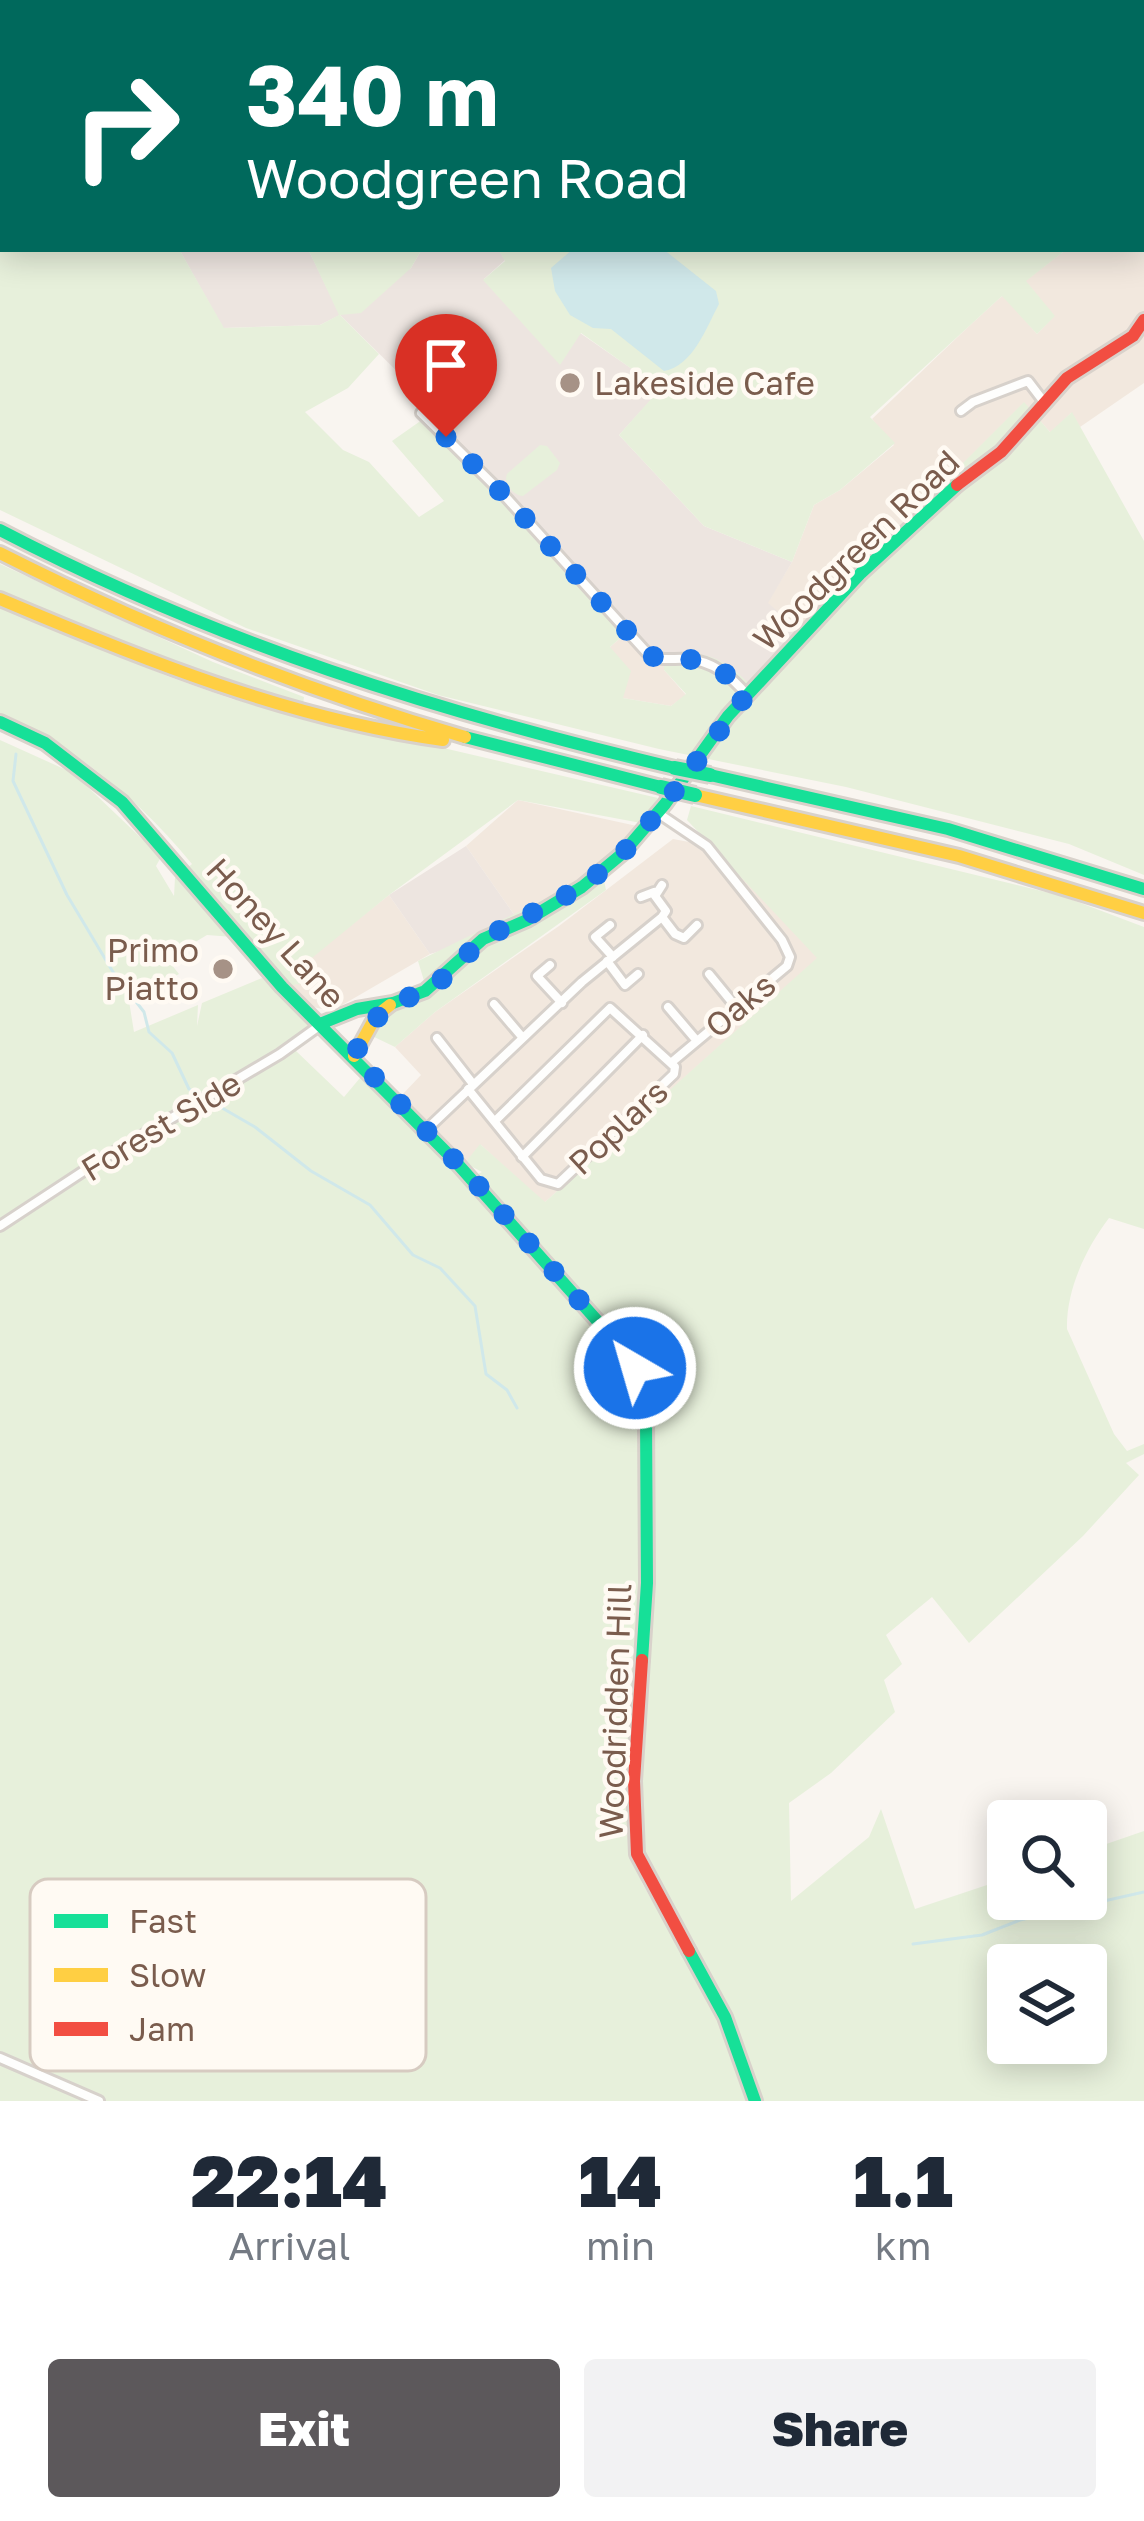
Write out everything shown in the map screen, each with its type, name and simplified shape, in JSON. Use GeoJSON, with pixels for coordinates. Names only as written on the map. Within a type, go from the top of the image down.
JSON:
{"type":"FeatureCollection","features":[{"type":"Feature","properties":{"kind":"main road","name":"Woodgreen Road"},"geometry":{"type":"LineString","coordinates":[[354,1056],[376,1016],[437,984],[483,939],[582,887],[623,853],[747,694],[861,573],[960,482],[1000,452],[1089,361],[1132,336],[1144,320]]}},
{"type":"Feature","properties":{"kind":"main road"},"geometry":{"type":"LineString","coordinates":[[0,530],[143,601],[326,674],[475,720],[948,830],[1144,890]]}},
{"type":"Feature","properties":{"kind":"main road"},"geometry":{"type":"LineString","coordinates":[[0,553],[99,603],[332,698],[484,745],[959,856],[1144,913]]}},
{"type":"Feature","properties":{"kind":"main road"},"geometry":{"type":"LineString","coordinates":[[0,599],[114,647],[254,696],[403,734],[484,745]]}},
{"type":"Feature","properties":{"kind":"main road","name":"Honey Lane"},"geometry":{"type":"LineString","coordinates":[[0,722],[53,746],[118,796],[264,968],[426,1130],[635,1368]]}},
{"type":"Feature","properties":{"kind":"main road","name":"Woodgreen Road"},"geometry":{"type":"LineString","coordinates":[[320,1024],[357,1009],[393,1004]]}},
{"type":"Feature","properties":{"kind":"main road","name":"Woodridden Hill"},"geometry":{"type":"LineString","coordinates":[[635,1368],[646,1417],[647,1533],[634,1780],[637,1854],[725,2017],[755,2101]]}},
{"type":"Feature","properties":{"kind":"street"},"geometry":{"type":"LineString","coordinates":[[961,411],[1028,381],[1044,402]]}},
{"type":"Feature","properties":{"kind":"street"},"geometry":{"type":"LineString","coordinates":[[421,413],[503,494],[648,654],[661,661],[691,659],[713,667],[729,674],[747,694]]}},
{"type":"Feature","properties":{"kind":"street","name":"Oaks"},"geometry":{"type":"LineString","coordinates":[[657,813],[707,846],[782,940],[790,957],[787,966],[671,1062]]}},
{"type":"Feature","properties":{"kind":"street"},"geometry":{"type":"LineString","coordinates":[[426,1130],[582,982],[662,917],[666,911],[658,888],[641,897]]}},
{"type":"Feature","properties":{"kind":"street"},"geometry":{"type":"LineString","coordinates":[[662,917],[679,937],[690,934],[697,925]]}},
{"type":"Feature","properties":{"kind":"street"},"geometry":{"type":"LineString","coordinates":[[610,925],[596,937],[626,985],[638,974]]}},
{"type":"Feature","properties":{"kind":"street"},"geometry":{"type":"LineString","coordinates":[[550,964],[536,976],[562,1003]]}},
{"type":"Feature","properties":{"kind":"street"},"geometry":{"type":"LineString","coordinates":[[709,974],[736,1007]]}},
{"type":"Feature","properties":{"kind":"street"},"geometry":{"type":"LineString","coordinates":[[494,1004],[524,1038]]}},
{"type":"Feature","properties":{"kind":"street","name":"Poplars"},"geometry":{"type":"LineString","coordinates":[[495,1121],[610,1007],[671,1062],[674,1074],[558,1184],[541,1179],[522,1157]]}},
{"type":"Feature","properties":{"kind":"street"},"geometry":{"type":"LineString","coordinates":[[668,1007],[698,1041]]}},
{"type":"Feature","properties":{"kind":"street","name":"Forest Side"},"geometry":{"type":"LineString","coordinates":[[0,1226],[280,1054],[320,1024]]}},
{"type":"Feature","properties":{"kind":"street"},"geometry":{"type":"LineString","coordinates":[[437,1038],[522,1157],[644,1034]]}},
{"type":"Feature","properties":{"kind":"street"},"geometry":{"type":"LineString","coordinates":[[0,2058],[99,2101]]}},
{"type":"Feature","properties":{"kind":"shaded area"},"geometry":{"type":"Polygon","coordinates":[[[181,252],[309,252],[340,315],[320,325],[223,328],[181,252]]]}},
{"type":"Feature","properties":{"kind":"shaded area"},"geometry":{"type":"Polygon","coordinates":[[[420,252],[500,252],[505,260],[484,279],[560,364],[580,333],[661,389],[619,435],[704,526],[792,562],[768,603],[798,628],[750,686],[695,652],[664,653],[651,648],[429,415],[421,395],[340,315],[411,268],[420,252]]]}},
{"type":"Feature","properties":{"kind":"shaded area"},"geometry":{"type":"Polygon","coordinates":[[[1063,252],[1144,252],[1144,383],[1080,427],[1071,413],[1051,433],[1024,403],[798,628],[767,603],[792,562],[814,505],[894,445],[872,419],[1003,295],[1037,334],[1054,316],[1025,281],[1063,252]]]}},
{"type":"Feature","properties":{"kind":"shaded area"},"geometry":{"type":"Polygon","coordinates":[[[632,628],[650,648],[664,653],[664,670],[686,695],[671,706],[623,698],[610,647],[632,628]]]}},
{"type":"Feature","properties":{"kind":"shaded area"},"geometry":{"type":"Polygon","coordinates":[[[518,800],[637,826],[593,875],[520,923],[466,846],[518,800]]]}},
{"type":"Feature","properties":{"kind":"shaded area"},"geometry":{"type":"Polygon","coordinates":[[[673,839],[716,847],[818,958],[544,1203],[481,1145],[465,1163],[400,1097],[421,1075],[395,1047],[435,1012],[673,839]]]}},
{"type":"Feature","properties":{"kind":"shaded area"},"geometry":{"type":"Polygon","coordinates":[[[466,846],[520,923],[430,954],[389,895],[466,846]]]}},
{"type":"Feature","properties":{"kind":"shaded area"},"geometry":{"type":"Polygon","coordinates":[[[389,895],[430,954],[332,1011],[313,1007],[284,978],[389,895]]]}},
{"type":"Feature","properties":{"kind":"green space"},"geometry":{"type":"Polygon","coordinates":[[[0,252],[181,252],[224,328],[320,325],[339,315],[309,252],[420,252],[411,268],[361,313],[340,315],[379,354],[348,388],[305,412],[343,450],[369,462],[419,517],[444,501],[392,441],[429,415],[632,628],[610,647],[631,671],[623,698],[671,706],[686,694],[664,670],[664,653],[712,657],[750,685],[798,628],[1024,402],[1050,432],[1072,412],[1144,541],[1144,875],[1069,844],[846,787],[659,749],[438,695],[246,628],[0,510],[0,252]]]}},
{"type":"Feature","properties":{"kind":"green space"},"geometry":{"type":"Polygon","coordinates":[[[500,252],[1063,252],[1026,281],[1055,316],[1037,334],[1002,296],[870,417],[895,443],[840,490],[814,505],[792,562],[704,526],[619,435],[660,389],[581,333],[560,365],[483,280],[505,261],[500,252]]]}},
{"type":"Feature","properties":{"kind":"green space"},"geometry":{"type":"Polygon","coordinates":[[[540,445],[547,446],[560,463],[557,470],[519,495],[508,485],[507,474],[540,445]]]}},
{"type":"Feature","properties":{"kind":"green space"},"geometry":{"type":"Polygon","coordinates":[[[0,564],[213,662],[304,697],[303,704],[117,643],[0,592],[0,564]]]}},
{"type":"Feature","properties":{"kind":"green space"},"geometry":{"type":"Polygon","coordinates":[[[0,606],[232,699],[658,798],[641,823],[518,800],[307,962],[313,983],[291,985],[246,938],[207,935],[167,959],[179,974],[129,1001],[134,1032],[198,1005],[197,1026],[202,1003],[262,978],[313,1026],[244,1071],[236,1098],[245,1078],[295,1050],[344,1097],[365,1072],[592,1321],[630,1375],[639,1406],[640,1613],[627,1833],[642,1883],[717,2014],[748,2101],[0,2101],[0,740],[73,773],[161,857],[156,866],[174,896],[175,878],[192,864],[105,777],[0,714],[0,606]]]}},
{"type":"Feature","properties":{"kind":"green space"},"geometry":{"type":"Polygon","coordinates":[[[691,806],[1062,896],[1144,927],[1144,1229],[1109,1218],[1079,1270],[1067,1329],[1114,1434],[1127,1451],[1144,1444],[1144,1454],[1126,1463],[1139,1475],[1083,1536],[969,1643],[932,1597],[886,1635],[902,1664],[884,1680],[895,1712],[831,1773],[789,1803],[791,1901],[869,1837],[881,1809],[915,1909],[987,1885],[987,1920],[1107,1920],[1107,1844],[1144,1831],[1144,2101],[759,2101],[730,2018],[643,1865],[640,1796],[651,1407],[617,1335],[476,1175],[482,1172],[465,1163],[480,1144],[545,1202],[817,958],[687,820],[691,806]]]}},
{"type":"Feature","properties":{"kind":"green space"},"geometry":{"type":"Polygon","coordinates":[[[602,871],[606,890],[435,1012],[395,1047],[368,1034],[392,1006],[428,994],[418,961],[602,871]]]}},
{"type":"Feature","properties":{"kind":"water"},"geometry":{"type":"Polygon","coordinates":[[[570,252],[667,252],[716,291],[719,304],[691,354],[664,371],[611,329],[593,328],[570,315],[555,291],[551,268],[570,252]]]}},
{"type":"Feature","properties":{"kind":"waterway"},"geometry":{"type":"LineString","coordinates":[[16,754],[13,781],[67,895],[113,972],[144,1012],[149,1032],[172,1053],[189,1089],[202,1096]]}},
{"type":"Feature","properties":{"kind":"waterway"},"geometry":{"type":"LineString","coordinates":[[210,1101],[255,1127],[311,1171],[370,1205],[413,1255],[440,1268],[475,1306],[486,1374],[507,1390],[517,1408]]}},
{"type":"Feature","properties":{"kind":"waterway"},"geometry":{"type":"LineString","coordinates":[[913,1944],[982,1935],[1020,1920],[1144,1892]]}},
{"type":"Feature","properties":{"kind":"traffic: fast"},"geometry":{"type":"LineString","coordinates":[[320,1024],[425,991],[483,939],[527,920],[582,887],[623,853],[728,716],[861,573],[957,485]]}},
{"type":"Feature","properties":{"kind":"traffic: fast"},"geometry":{"type":"LineString","coordinates":[[0,530],[164,607],[330,670],[500,723],[675,768]]}},
{"type":"Feature","properties":{"kind":"traffic: fast"},"geometry":{"type":"LineString","coordinates":[[0,722],[45,743],[122,802],[282,987],[455,1161],[625,1352],[641,1383],[646,1417],[647,1583],[642,1660]]}},
{"type":"Feature","properties":{"kind":"traffic: fast"},"geometry":{"type":"LineString","coordinates":[[465,737],[661,787]]}},
{"type":"Feature","properties":{"kind":"traffic: fast"},"geometry":{"type":"LineString","coordinates":[[675,768],[710,775]]}},
{"type":"Feature","properties":{"kind":"traffic: fast"},"geometry":{"type":"LineString","coordinates":[[710,775],[948,829],[1144,889]]}},
{"type":"Feature","properties":{"kind":"traffic: fast"},"geometry":{"type":"LineString","coordinates":[[661,787],[695,795]]}},
{"type":"Feature","properties":{"kind":"traffic: fast"},"geometry":{"type":"LineString","coordinates":[[689,1951],[725,2017],[755,2101]]}},
{"type":"Feature","properties":{"kind":"traffic: slow"},"geometry":{"type":"LineString","coordinates":[[0,553],[228,656],[465,737]]}},
{"type":"Feature","properties":{"kind":"traffic: slow"},"geometry":{"type":"LineString","coordinates":[[0,599],[162,664],[273,702],[443,740]]}},
{"type":"Feature","properties":{"kind":"traffic: slow"},"geometry":{"type":"LineString","coordinates":[[695,795],[959,856],[1144,913]]}},
{"type":"Feature","properties":{"kind":"traffic: slow"},"geometry":{"type":"LineString","coordinates":[[354,1056],[376,1016],[390,1005]]}},
{"type":"Feature","properties":{"kind":"traffic: jam"},"geometry":{"type":"LineString","coordinates":[[957,485],[1001,452],[1067,378],[1133,336],[1144,320]]}},
{"type":"Feature","properties":{"kind":"traffic: jam"},"geometry":{"type":"LineString","coordinates":[[642,1660],[634,1781],[637,1854],[689,1951]]}},
{"type":"Feature","properties":{"kind":"place","name":"Lakeside Cafe"},"geometry":{"type":"Point","coordinates":[570,383]}},
{"type":"Feature","properties":{"kind":"place","name":"Primo Piatto"},"geometry":{"type":"Point","coordinates":[223,969]}},
{"type":"Feature","properties":{"kind":"route"},"geometry":{"type":"LineString","coordinates":[[446,437],[648,654],[661,661],[691,659],[713,667],[729,674],[747,694],[623,853],[582,887],[527,920],[483,939],[437,984],[386,1008],[367,1029],[354,1056],[470,1176],[635,1368]]}}]}
